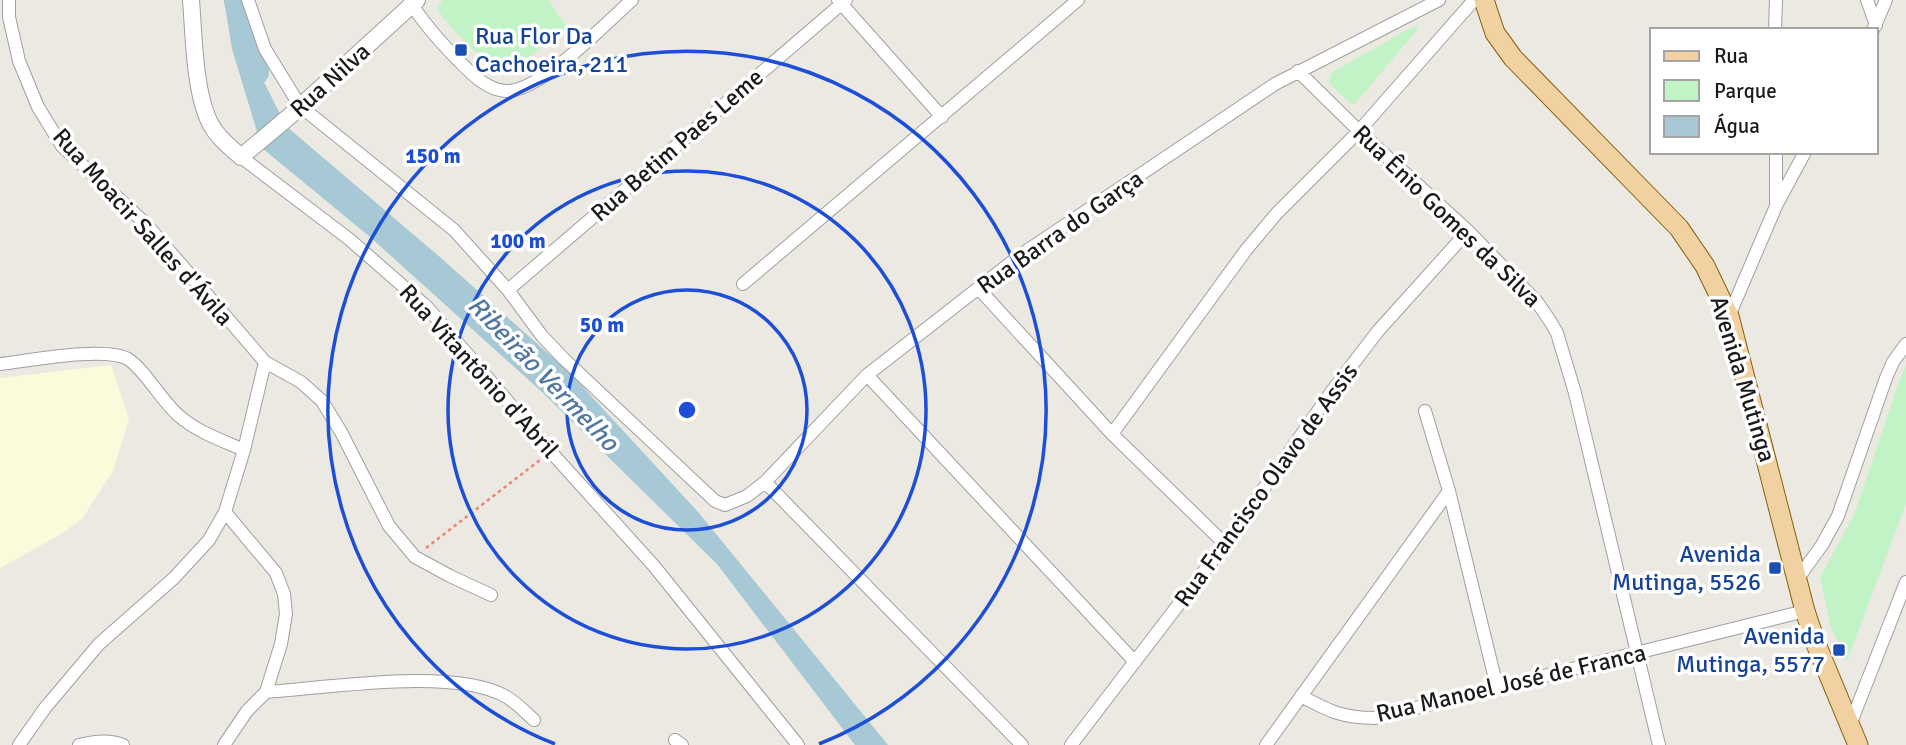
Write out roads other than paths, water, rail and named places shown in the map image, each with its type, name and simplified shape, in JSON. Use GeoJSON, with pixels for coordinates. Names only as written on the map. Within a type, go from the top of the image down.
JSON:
{"type":"FeatureCollection","features":[{"type":"Feature","properties":{"kind":"main road","name":"Avenida Mutinga"},"geometry":{"type":"LineString","coordinates":[[1484,0],[1495,33],[1513,58],[1679,228],[1705,265],[1729,316],[1805,611],[1858,745]]}},
{"type":"Feature","properties":{"kind":"street","name":"Rua Moacir Salles d'Ávila"},"geometry":{"type":"LineString","coordinates":[[9,0],[9,17],[19,61],[38,107],[62,146],[147,225],[265,362]]}},
{"type":"Feature","properties":{"kind":"street","name":"Rua Vitantônio d'Abril"},"geometry":{"type":"LineString","coordinates":[[191,0],[197,65],[205,110],[211,125],[222,140],[349,239],[427,307],[551,452],[654,566],[798,745]]}},
{"type":"Feature","properties":{"kind":"street"},"geometry":{"type":"LineString","coordinates":[[248,0],[265,49],[296,110],[454,230],[508,290]]}},
{"type":"Feature","properties":{"kind":"street"},"geometry":{"type":"LineString","coordinates":[[413,2],[452,54],[476,78],[505,91],[521,90],[551,72],[632,0]]}},
{"type":"Feature","properties":{"kind":"street"},"geometry":{"type":"LineString","coordinates":[[743,284],[1078,0]]}},
{"type":"Feature","properties":{"kind":"street","name":"Rua Barra do Garça"},"geometry":{"type":"LineString","coordinates":[[508,290],[542,336],[564,359],[715,501],[725,505],[732,503],[747,496],[765,482],[867,375],[1034,246],[1298,71],[1439,0]]}},
{"type":"Feature","properties":{"kind":"street"},"geometry":{"type":"LineString","coordinates":[[1112,434],[1246,250],[1277,213],[1359,131],[1474,0]]}},
{"type":"Feature","properties":{"kind":"street"},"geometry":{"type":"LineString","coordinates":[[1775,28],[1776,0]]}},
{"type":"Feature","properties":{"kind":"street"},"geometry":{"type":"LineString","coordinates":[[1867,0],[1874,27]]}},
{"type":"Feature","properties":{"kind":"street"},"geometry":{"type":"LineString","coordinates":[[1874,27],[1886,0]]}},
{"type":"Feature","properties":{"kind":"street"},"geometry":{"type":"LineString","coordinates":[[842,1],[942,117]]}},
{"type":"Feature","properties":{"kind":"street","name":"Rua Betim Paes Leme"},"geometry":{"type":"LineString","coordinates":[[508,290],[842,1]]}},
{"type":"Feature","properties":{"kind":"street","name":"Rua Nilva"},"geometry":{"type":"LineString","coordinates":[[241,157],[413,2]]}},
{"type":"Feature","properties":{"kind":"street","name":"Rua Ênio Gomes da Silva"},"geometry":{"type":"LineString","coordinates":[[1298,71],[1468,231],[1538,302],[1557,333],[1659,745]]}},
{"type":"Feature","properties":{"kind":"street"},"geometry":{"type":"LineString","coordinates":[[1776,154],[1776,205]]}},
{"type":"Feature","properties":{"kind":"street"},"geometry":{"type":"LineString","coordinates":[[1729,316],[1776,205],[1804,154]]}},
{"type":"Feature","properties":{"kind":"street","name":"Rua Francisco Olavo de Assis"},"geometry":{"type":"LineString","coordinates":[[1072,745],[1225,544],[1332,391],[1378,331],[1468,231]]}},
{"type":"Feature","properties":{"kind":"street"},"geometry":{"type":"LineString","coordinates":[[979,289],[1112,434],[1225,544]]}},
{"type":"Feature","properties":{"kind":"street"},"geometry":{"type":"LineString","coordinates":[[1796,581],[1822,545],[1838,516],[1886,378],[1906,344]]}},
{"type":"Feature","properties":{"kind":"street"},"geometry":{"type":"LineString","coordinates":[[0,364],[82,355],[107,355],[128,359],[179,416],[199,430],[244,450]]}},
{"type":"Feature","properties":{"kind":"street"},"geometry":{"type":"LineString","coordinates":[[19,745],[45,708],[99,644],[195,558],[209,540],[225,512],[244,450],[265,362],[301,382],[323,401],[389,526],[415,557],[491,595]]}},
{"type":"Feature","properties":{"kind":"street"},"geometry":{"type":"LineString","coordinates":[[867,375],[1136,662]]}},
{"type":"Feature","properties":{"kind":"street"},"geometry":{"type":"LineString","coordinates":[[1425,411],[1449,491],[1497,687]]}},
{"type":"Feature","properties":{"kind":"street"},"geometry":{"type":"LineString","coordinates":[[765,482],[1022,745]]}},
{"type":"Feature","properties":{"kind":"street"},"geometry":{"type":"LineString","coordinates":[[1266,745],[1449,491]]}},
{"type":"Feature","properties":{"kind":"street"},"geometry":{"type":"LineString","coordinates":[[224,745],[247,711],[266,692],[281,643],[286,614],[284,594],[276,573],[225,512]]}},
{"type":"Feature","properties":{"kind":"street"},"geometry":{"type":"LineString","coordinates":[[1850,725],[1906,582]]}},
{"type":"Feature","properties":{"kind":"street","name":"Rua Manoel José de Franca"},"geometry":{"type":"LineString","coordinates":[[1301,696],[1352,718],[1375,718],[1805,611]]}},
{"type":"Feature","properties":{"kind":"street"},"geometry":{"type":"LineString","coordinates":[[266,692],[422,681],[455,683],[503,694],[534,720]]}},
{"type":"Feature","properties":{"kind":"street"},"geometry":{"type":"LineString","coordinates":[[79,745],[115,741],[124,745]]}},
{"type":"Feature","properties":{"kind":"water","name":"Ribeirão Vermelho"},"geometry":{"type":"Polygon","coordinates":[[[224,0],[235,0],[256,66],[286,126],[569,372],[699,513],[888,745],[855,745],[717,564],[542,392],[370,237],[262,148],[232,49],[224,0]]]}},
{"type":"Feature","properties":{"kind":"waterway","name":"Ribeirão Vermelho"},"geometry":{"type":"LineString","coordinates":[[238,0],[255,72]]}},
{"type":"Feature","properties":{"kind":"place","name":"Rua Flor Da Cachoeira, 211"},"geometry":{"type":"Point","coordinates":[461,50]}},
{"type":"Feature","properties":{"kind":"place","name":"Avenida Mutinga, 5526"},"geometry":{"type":"Point","coordinates":[1775,568]}},
{"type":"Feature","properties":{"kind":"place","name":"Avenida Mutinga, 5577"},"geometry":{"type":"Point","coordinates":[1839,650]}}]}
